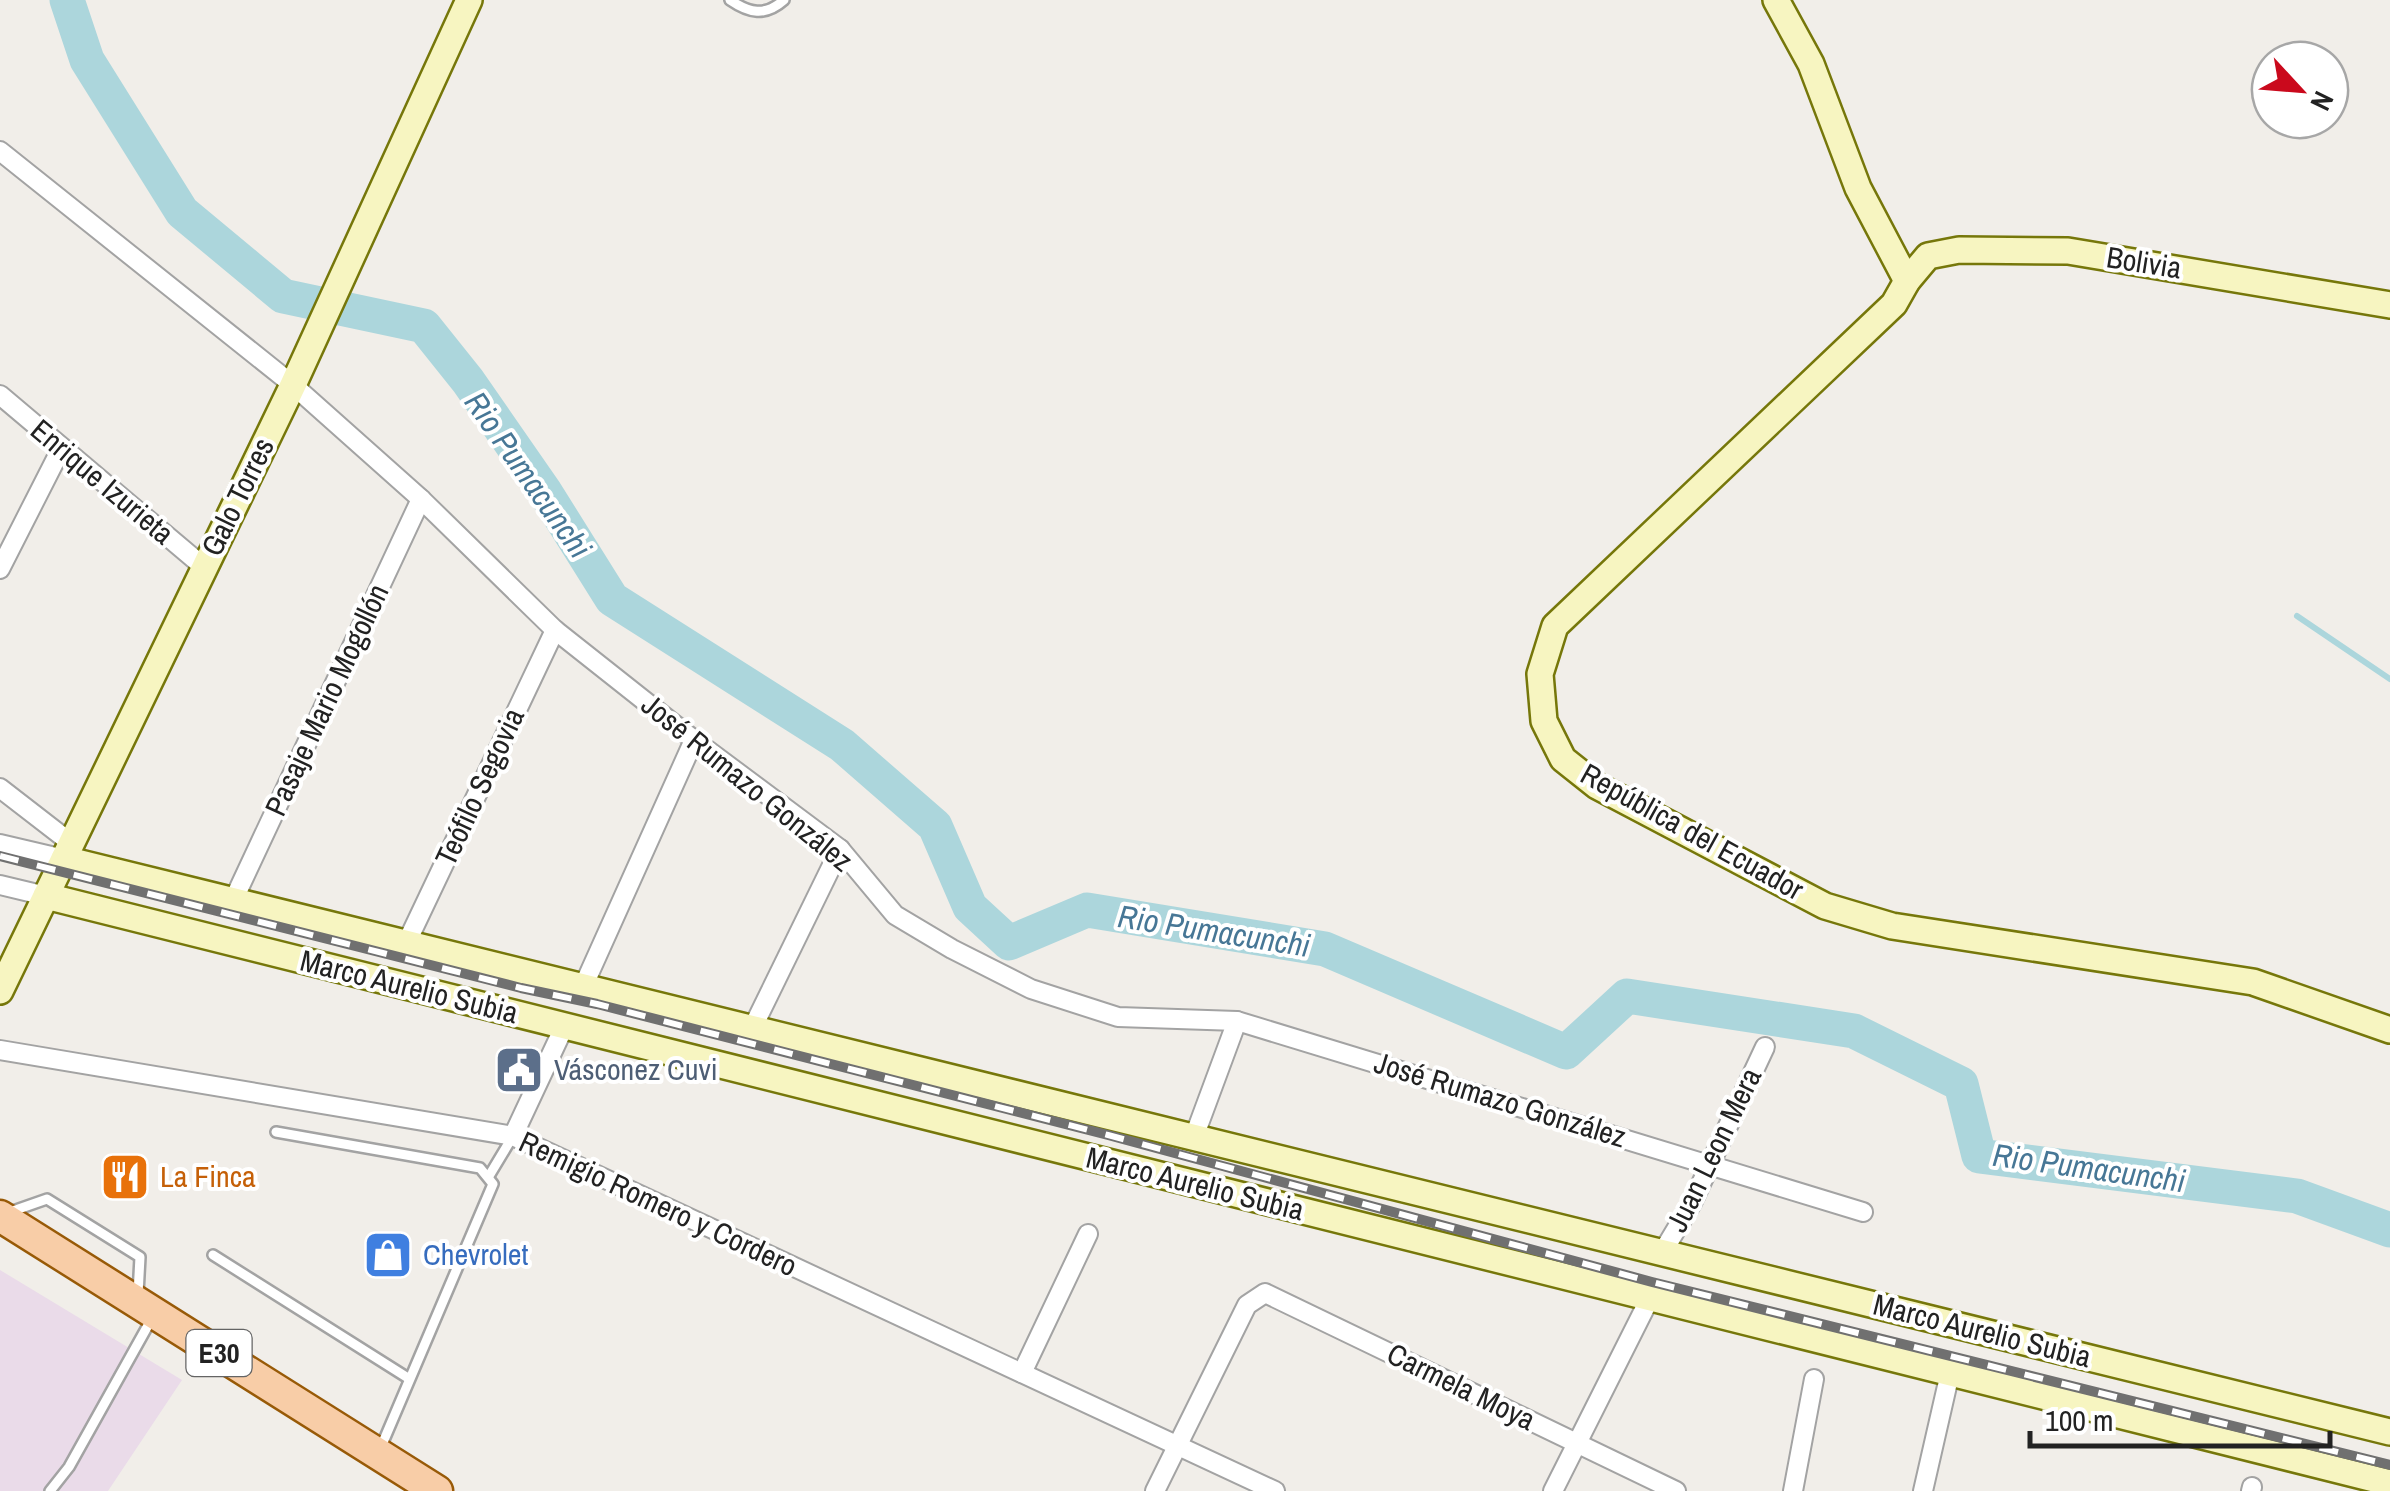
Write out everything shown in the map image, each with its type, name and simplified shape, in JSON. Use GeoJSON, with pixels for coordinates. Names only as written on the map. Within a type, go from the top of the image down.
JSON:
{"type":"FeatureCollection","features":[{"type":"Feature","properties":{"kind":"main road","name":"Galo Torres"},"geometry":{"type":"LineString","coordinates":[[0,991],[293,385],[469,0]]}},
{"type":"Feature","properties":{"kind":"main road"},"geometry":{"type":"LineString","coordinates":[[1776,0],[1811,64],[1858,188],[1907,282]]}},
{"type":"Feature","properties":{"kind":"main road","name":"Bolivia"},"geometry":{"type":"LineString","coordinates":[[1907,282],[1928,256],[1959,250],[2068,251],[2390,305]]}},
{"type":"Feature","properties":{"kind":"main road","name":"República del Ecuador"},"geometry":{"type":"LineString","coordinates":[[1907,282],[1894,304],[1556,626],[1540,674],[1544,722],[1563,759],[1596,786],[1826,906],[1892,926],[2253,982],[2390,1030]]}},
{"type":"Feature","properties":{"kind":"main road","name":"Marco Aurelio Subia"},"geometry":{"type":"LineString","coordinates":[[68,851],[233,902],[2390,1432]]}},
{"type":"Feature","properties":{"kind":"main road","name":"Marco Aurelio Subia"},"geometry":{"type":"LineString","coordinates":[[46,896],[2390,1483]]}},
{"type":"Feature","properties":{"kind":"main road","name":"E30"},"geometry":{"type":"LineString","coordinates":[[0,1216],[437,1491]]}},
{"type":"Feature","properties":{"kind":"street","name":"José Rumazo González"},"geometry":{"type":"LineString","coordinates":[[0,151],[293,385],[421,499],[555,630],[840,849],[894,915],[952,950],[1031,989],[1118,1017],[1237,1021],[1863,1212]]}},
{"type":"Feature","properties":{"kind":"street","name":"Enrique Izurieta"},"geometry":{"type":"LineString","coordinates":[[0,395],[205,568]]}},
{"type":"Feature","properties":{"kind":"street"},"geometry":{"type":"LineString","coordinates":[[0,569],[62,449]]}},
{"type":"Feature","properties":{"kind":"street","name":"Pasaje Mario Mogollón"},"geometry":{"type":"LineString","coordinates":[[233,902],[421,499]]}},
{"type":"Feature","properties":{"kind":"street","name":"Teófilo Segovia"},"geometry":{"type":"LineString","coordinates":[[406,944],[555,630]]}},
{"type":"Feature","properties":{"kind":"street"},"geometry":{"type":"LineString","coordinates":[[583,987],[694,740]]}},
{"type":"Feature","properties":{"kind":"street"},"geometry":{"type":"LineString","coordinates":[[0,788],[68,851]]}},
{"type":"Feature","properties":{"kind":"street","name":"Marco Aurelio Subia"},"geometry":{"type":"LineString","coordinates":[[0,844],[68,851]]}},
{"type":"Feature","properties":{"kind":"street"},"geometry":{"type":"LineString","coordinates":[[752,1029],[840,849]]}},
{"type":"Feature","properties":{"kind":"street","name":"Marco Aurelio Subia"},"geometry":{"type":"LineString","coordinates":[[0,884],[46,896]]}},
{"type":"Feature","properties":{"kind":"street"},"geometry":{"type":"LineString","coordinates":[[1194,1137],[1237,1021]]}},
{"type":"Feature","properties":{"kind":"street"},"geometry":{"type":"LineString","coordinates":[[513,1136],[565,1026]]}},
{"type":"Feature","properties":{"kind":"street","name":"Juan Leon Mera"},"geometry":{"type":"LineString","coordinates":[[1662,1253],[1692,1203],[1765,1046]]}},
{"type":"Feature","properties":{"kind":"street","name":"Remigio Romero y Cordero"},"geometry":{"type":"LineString","coordinates":[[0,1050],[513,1136],[1275,1491]]}},
{"type":"Feature","properties":{"kind":"street"},"geometry":{"type":"LineString","coordinates":[[1022,1373],[1088,1234]]}},
{"type":"Feature","properties":{"kind":"street","name":"Carmela Moya"},"geometry":{"type":"LineString","coordinates":[[1177,1444],[1247,1304],[1265,1293],[1676,1491]]}},
{"type":"Feature","properties":{"kind":"street"},"geometry":{"type":"LineString","coordinates":[[1553,1491],[1650,1298]]}},
{"type":"Feature","properties":{"kind":"street"},"geometry":{"type":"LineString","coordinates":[[1923,1491],[1950,1373]]}},
{"type":"Feature","properties":{"kind":"street"},"geometry":{"type":"LineString","coordinates":[[1793,1491],[1814,1379]]}},
{"type":"Feature","properties":{"kind":"street"},"geometry":{"type":"LineString","coordinates":[[1155,1491],[1177,1444]]}},
{"type":"Feature","properties":{"kind":"lane"},"geometry":{"type":"LineString","coordinates":[[730,0],[756,12],[773,9],[784,0]]}},
{"type":"Feature","properties":{"kind":"lane"},"geometry":{"type":"LineString","coordinates":[[276,1132],[480,1168],[493,1184],[378,1454]]}},
{"type":"Feature","properties":{"kind":"lane"},"geometry":{"type":"LineString","coordinates":[[488,1176],[513,1136]]}},
{"type":"Feature","properties":{"kind":"lane"},"geometry":{"type":"LineString","coordinates":[[212,1256],[408,1378]]}},
{"type":"Feature","properties":{"kind":"lane"},"geometry":{"type":"LineString","coordinates":[[50,1491],[69,1467],[146,1308]]}},
{"type":"Feature","properties":{"kind":"shaded area"},"geometry":{"type":"Polygon","coordinates":[[[0,1270],[182,1380],[108,1491],[0,1491],[0,1270]]]}},
{"type":"Feature","properties":{"kind":"waterway","name":"Rio Pumacunchi"},"geometry":{"type":"LineString","coordinates":[[67,0],[87,60],[182,212],[283,296],[424,326],[468,381],[545,492],[612,599],[842,745],[935,826],[970,907],[1009,943],[1087,910],[1325,949],[1566,1052],[1627,996],[1854,1031],[1961,1084],[1979,1156],[2297,1196],[2390,1230]]}},
{"type":"Feature","properties":{"kind":"waterway"},"geometry":{"type":"LineString","coordinates":[[2297,616],[2390,679]]}},
{"type":"Feature","properties":{"kind":"railway"},"geometry":{"type":"LineString","coordinates":[[0,856],[1108,1135],[1652,1282],[2390,1465]]}},
{"type":"Feature","properties":{"kind":"place","name":"Vásconez Cuvi"},"geometry":{"type":"Point","coordinates":[519,1070]}},
{"type":"Feature","properties":{"kind":"place","name":"La Finca"},"geometry":{"type":"Point","coordinates":[125,1177]}},
{"type":"Feature","properties":{"kind":"place","name":"Chevrolet"},"geometry":{"type":"Point","coordinates":[388,1255]}}]}
